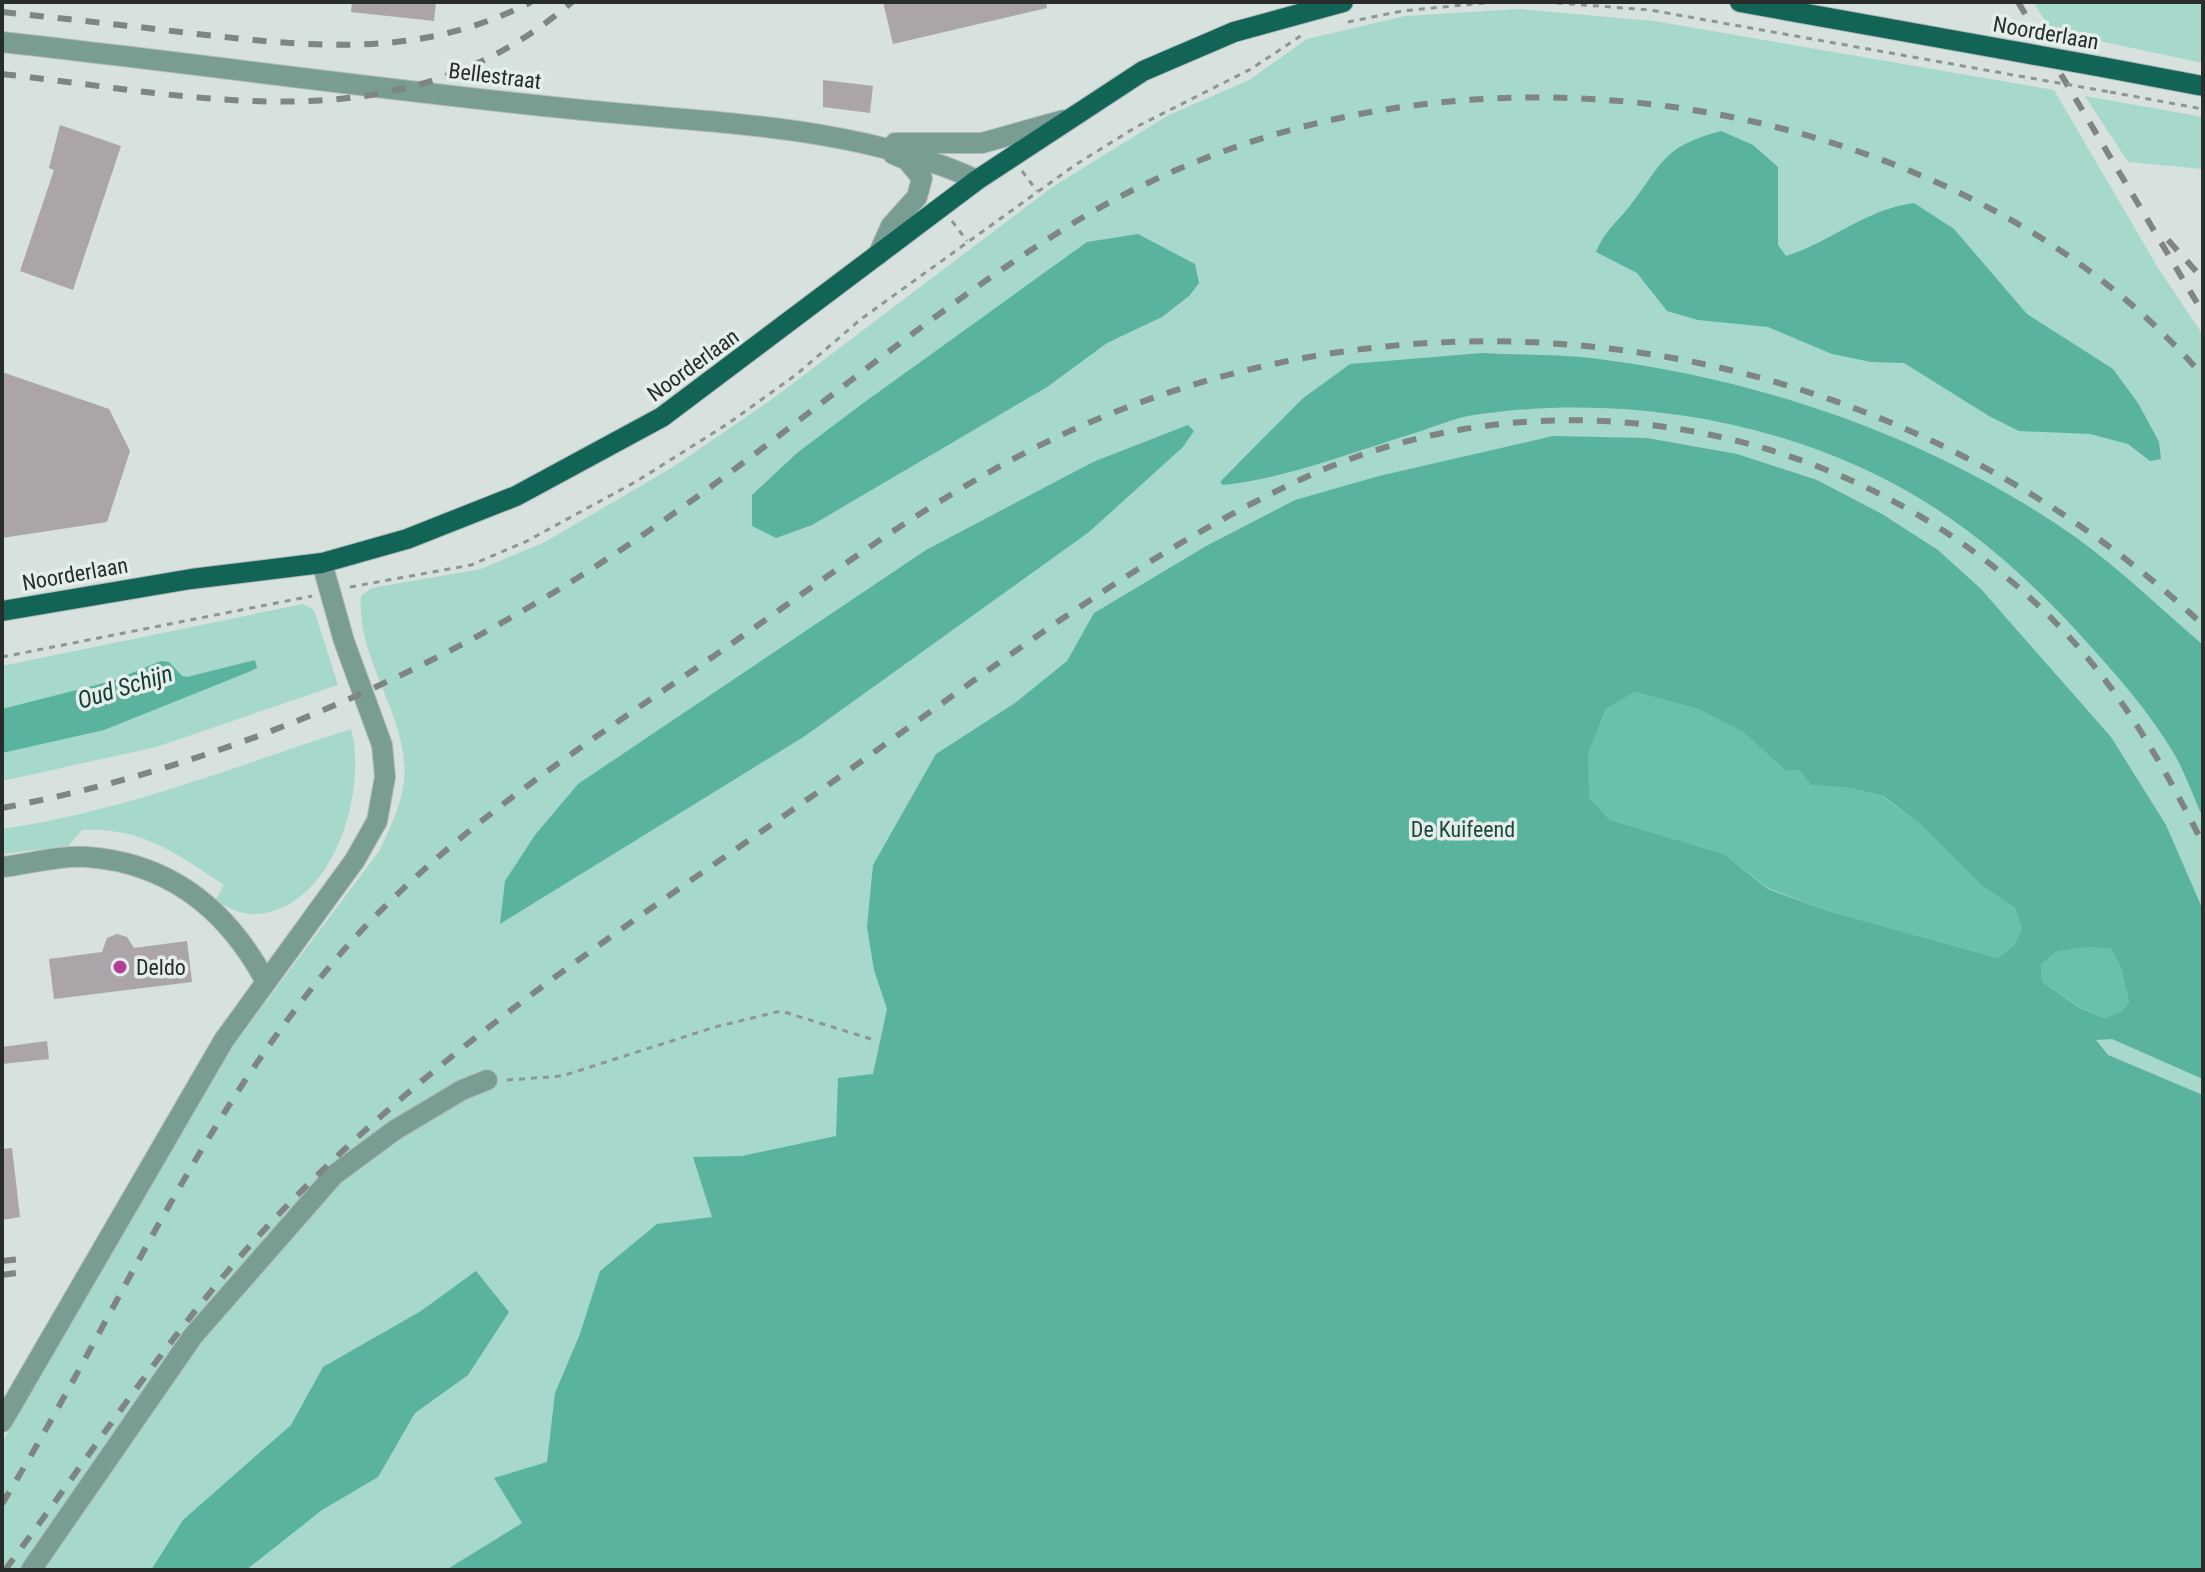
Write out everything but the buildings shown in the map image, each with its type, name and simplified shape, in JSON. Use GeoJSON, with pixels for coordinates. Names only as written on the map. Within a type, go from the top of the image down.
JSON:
{"type":"FeatureCollection","features":[{"type":"Feature","properties":{"kind":"main road","name":"Noorderlaan"},"geometry":{"type":"LineString","coordinates":[[2,611],[191,579],[322,563],[407,539],[516,496],[628,438],[699,392],[977,180],[1064,120],[1143,71],[1222,37],[1286,15],[1343,2]]}},
{"type":"Feature","properties":{"kind":"main road","name":"Noorderlaan"},"geometry":{"type":"LineString","coordinates":[[1740,2],[2203,86]]}},
{"type":"Feature","properties":{"kind":"street","name":"Bellestraat"},"geometry":{"type":"LineString","coordinates":[[2,42],[317,81],[711,122],[867,144],[936,161],[977,180]]}},
{"type":"Feature","properties":{"kind":"street"},"geometry":{"type":"LineString","coordinates":[[867,144],[982,143],[1064,120]]}},
{"type":"Feature","properties":{"kind":"street"},"geometry":{"type":"LineString","coordinates":[[867,144],[907,160],[922,178],[917,197],[891,226],[878,255]]}},
{"type":"Feature","properties":{"kind":"street"},"geometry":{"type":"LineString","coordinates":[[2,1422],[224,1040],[366,844],[377,821],[384,789],[382,745],[344,641],[322,563]]}},
{"type":"Feature","properties":{"kind":"street"},"geometry":{"type":"LineString","coordinates":[[2,867],[85,857],[132,864],[198,897],[227,921],[246,945],[265,980]]}},
{"type":"Feature","properties":{"kind":"street"},"geometry":{"type":"LineString","coordinates":[[31,1570],[193,1336],[326,1184],[395,1130],[462,1090],[487,1080]]}},
{"type":"Feature","properties":{"kind":"path"},"geometry":{"type":"LineString","coordinates":[[1545,2],[1650,10],[2203,109]]}},
{"type":"Feature","properties":{"kind":"path"},"geometry":{"type":"LineString","coordinates":[[942,207],[967,241]]}},
{"type":"Feature","properties":{"kind":"path"},"geometry":{"type":"LineString","coordinates":[[487,1080],[562,1076],[715,1027],[781,1011],[871,1039]]}},
{"type":"Feature","properties":{"kind":"green space"},"geometry":{"type":"Polygon","coordinates":[[[2033,2],[2203,2],[2203,63],[2052,31],[2033,2]]]}},
{"type":"Feature","properties":{"kind":"green space","name":"De Kuifeend"},"geometry":{"type":"Polygon","coordinates":[[[1519,9],[1654,21],[2054,90],[2158,268],[2203,335],[2203,1570],[2,1570],[2,1442],[231,1048],[380,850],[395,816],[403,789],[404,757],[392,712],[366,643],[361,596],[372,588],[481,569],[545,542],[673,467],[771,400],[1051,188],[1167,116],[1249,80],[1307,39],[1405,16],[1519,9]]]}},
{"type":"Feature","properties":{"kind":"green space"},"geometry":{"type":"Polygon","coordinates":[[[2085,96],[2203,117],[2203,169],[2128,162],[2085,96]]]}},
{"type":"Feature","properties":{"kind":"green space"},"geometry":{"type":"Polygon","coordinates":[[[303,604],[314,610],[338,685],[156,747],[2,781],[2,666],[303,604]]]}},
{"type":"Feature","properties":{"kind":"green space"},"geometry":{"type":"Polygon","coordinates":[[[351,729],[355,755],[354,784],[349,814],[339,843],[324,870],[306,892],[283,907],[256,914],[230,908],[215,901],[224,885],[158,844],[123,833],[82,830],[68,846],[2,854],[2,829],[135,800],[351,729]]]}},
{"type":"Feature","properties":{"kind":"shaded area"},"geometry":{"type":"Polygon","coordinates":[[[1635,692],[1698,709],[1743,732],[1786,771],[1799,770],[1811,785],[1849,788],[1882,796],[1919,823],[1980,884],[2015,908],[2022,929],[2014,945],[1998,958],[1828,911],[1768,888],[1724,854],[1610,820],[1588,798],[1588,754],[1606,709],[1635,692]]]}},
{"type":"Feature","properties":{"kind":"shaded area"},"geometry":{"type":"Polygon","coordinates":[[[2087,947],[2111,949],[2121,968],[2129,1002],[2121,1012],[2106,1018],[2081,1008],[2042,982],[2041,964],[2056,952],[2087,947]]]}},
{"type":"Feature","properties":{"kind":"water"},"geometry":{"type":"Polygon","coordinates":[[[1721,131],[1753,145],[1778,167],[1778,245],[1786,256],[1880,212],[1914,203],[1954,229],[2027,314],[2113,369],[2138,403],[2159,442],[2161,459],[2150,461],[2128,444],[2090,434],[2019,431],[1904,363],[1871,362],[1832,354],[1768,327],[1698,320],[1667,311],[1637,273],[1596,252],[1607,233],[1665,159],[1686,144],[1721,131]]]}},
{"type":"Feature","properties":{"kind":"water"},"geometry":{"type":"Polygon","coordinates":[[[1138,234],[1195,264],[1199,283],[1189,296],[1162,317],[1107,343],[1047,387],[812,525],[776,538],[752,526],[752,495],[797,453],[1087,242],[1138,234]]]}},
{"type":"Feature","properties":{"kind":"water"},"geometry":{"type":"Polygon","coordinates":[[[1482,353],[1591,358],[1719,381],[1782,397],[1904,442],[1963,469],[2074,536],[2124,575],[2203,645],[2203,818],[2177,760],[2153,721],[2095,651],[2028,582],[1968,531],[1914,495],[1856,465],[1795,442],[1732,425],[1668,413],[1602,408],[1537,409],[1466,416],[1296,470],[1247,482],[1223,485],[1220,482],[1302,399],[1350,364],[1482,353]]]}},
{"type":"Feature","properties":{"kind":"water"},"geometry":{"type":"Polygon","coordinates":[[[1188,425],[1194,431],[1183,447],[1089,532],[805,736],[500,924],[505,881],[535,835],[578,784],[926,550],[1093,462],[1188,425]]]}},
{"type":"Feature","properties":{"kind":"water"},"geometry":{"type":"Polygon","coordinates":[[[1553,436],[1647,438],[1737,454],[1817,480],[1882,514],[1938,550],[1980,588],[2111,737],[2166,825],[2203,910],[2203,1079],[2112,1039],[2096,1040],[2108,1055],[2203,1095],[2203,1570],[446,1570],[522,1523],[494,1478],[547,1462],[555,1393],[580,1334],[600,1271],[657,1224],[712,1217],[693,1157],[742,1156],[836,1136],[838,1078],[873,1074],[887,1009],[874,970],[867,927],[873,865],[936,754],[1015,703],[1067,661],[1094,613],[1208,545],[1295,500],[1379,476],[1553,436]],[[1635,692],[1606,709],[1588,754],[1589,798],[1610,820],[1724,854],[1768,889],[1828,911],[1998,958],[2014,945],[2022,929],[2015,908],[1980,884],[1919,823],[1883,796],[1849,788],[1811,785],[1799,770],[1786,771],[1743,732],[1698,709],[1635,692]],[[2087,947],[2056,952],[2041,964],[2042,982],[2080,1008],[2105,1018],[2121,1012],[2129,1002],[2121,968],[2111,949],[2087,947]]]}},
{"type":"Feature","properties":{"kind":"water","name":"Oud Schijn"},"geometry":{"type":"Polygon","coordinates":[[[255,660],[257,668],[251,671],[104,730],[2,753],[2,709],[112,681],[161,661],[169,662],[182,676],[187,677],[255,660]]]}},
{"type":"Feature","properties":{"kind":"water"},"geometry":{"type":"Polygon","coordinates":[[[476,1271],[509,1312],[468,1375],[415,1413],[378,1477],[322,1510],[246,1570],[151,1570],[183,1520],[291,1425],[323,1367],[421,1311],[476,1271]]]}},
{"type":"Feature","properties":{"kind":"railway"},"geometry":{"type":"LineString","coordinates":[[2,12],[325,45],[408,41],[449,33],[531,2]]}},
{"type":"Feature","properties":{"kind":"railway"},"geometry":{"type":"LineString","coordinates":[[2,74],[226,100],[298,101],[370,95],[439,78],[507,48],[572,2]]}},
{"type":"Feature","properties":{"kind":"railway"},"geometry":{"type":"LineString","coordinates":[[2018,2],[2203,313]]}},
{"type":"Feature","properties":{"kind":"railway"},"geometry":{"type":"LineString","coordinates":[[2,808],[164,768],[243,741],[321,711],[473,639],[546,597],[673,514],[952,305],[1067,227],[1150,182],[1237,146],[1328,121],[1421,104],[1515,98],[1609,100],[1703,112],[1795,132],[1853,149],[1909,171],[1964,195],[2017,224],[2068,256],[2116,292],[2161,332],[2203,376]]}},
{"type":"Feature","properties":{"kind":"railway"},"geometry":{"type":"LineString","coordinates":[[2168,240],[2203,279]]}},
{"type":"Feature","properties":{"kind":"railway"},"geometry":{"type":"LineString","coordinates":[[2,1504],[158,1224],[241,1087],[286,1022],[377,914],[421,872],[514,796],[891,532],[983,476],[1079,427],[1224,376],[1372,348],[1522,342],[1671,358],[1815,394],[1954,452],[2084,529],[2203,625]]}},
{"type":"Feature","properties":{"kind":"railway"},"geometry":{"type":"LineString","coordinates":[[5,1570],[170,1343],[241,1256],[340,1153],[471,1041],[609,938],[1117,583],[1241,509],[1304,478],[1401,443],[1501,424],[1602,421],[1702,433],[1800,460],[1893,501],[1979,555],[2056,623],[2079,648],[2138,728],[2203,844]]}},
{"type":"Feature","properties":{"kind":"railway"},"geometry":{"type":"LineString","coordinates":[[2,1261],[28,1258]]}},
{"type":"Feature","properties":{"kind":"railway"},"geometry":{"type":"LineString","coordinates":[[2,1275],[29,1271]]}},
{"type":"Feature","properties":{"kind":"place","name":"Deldo"},"geometry":{"type":"Point","coordinates":[120,967]}}]}
